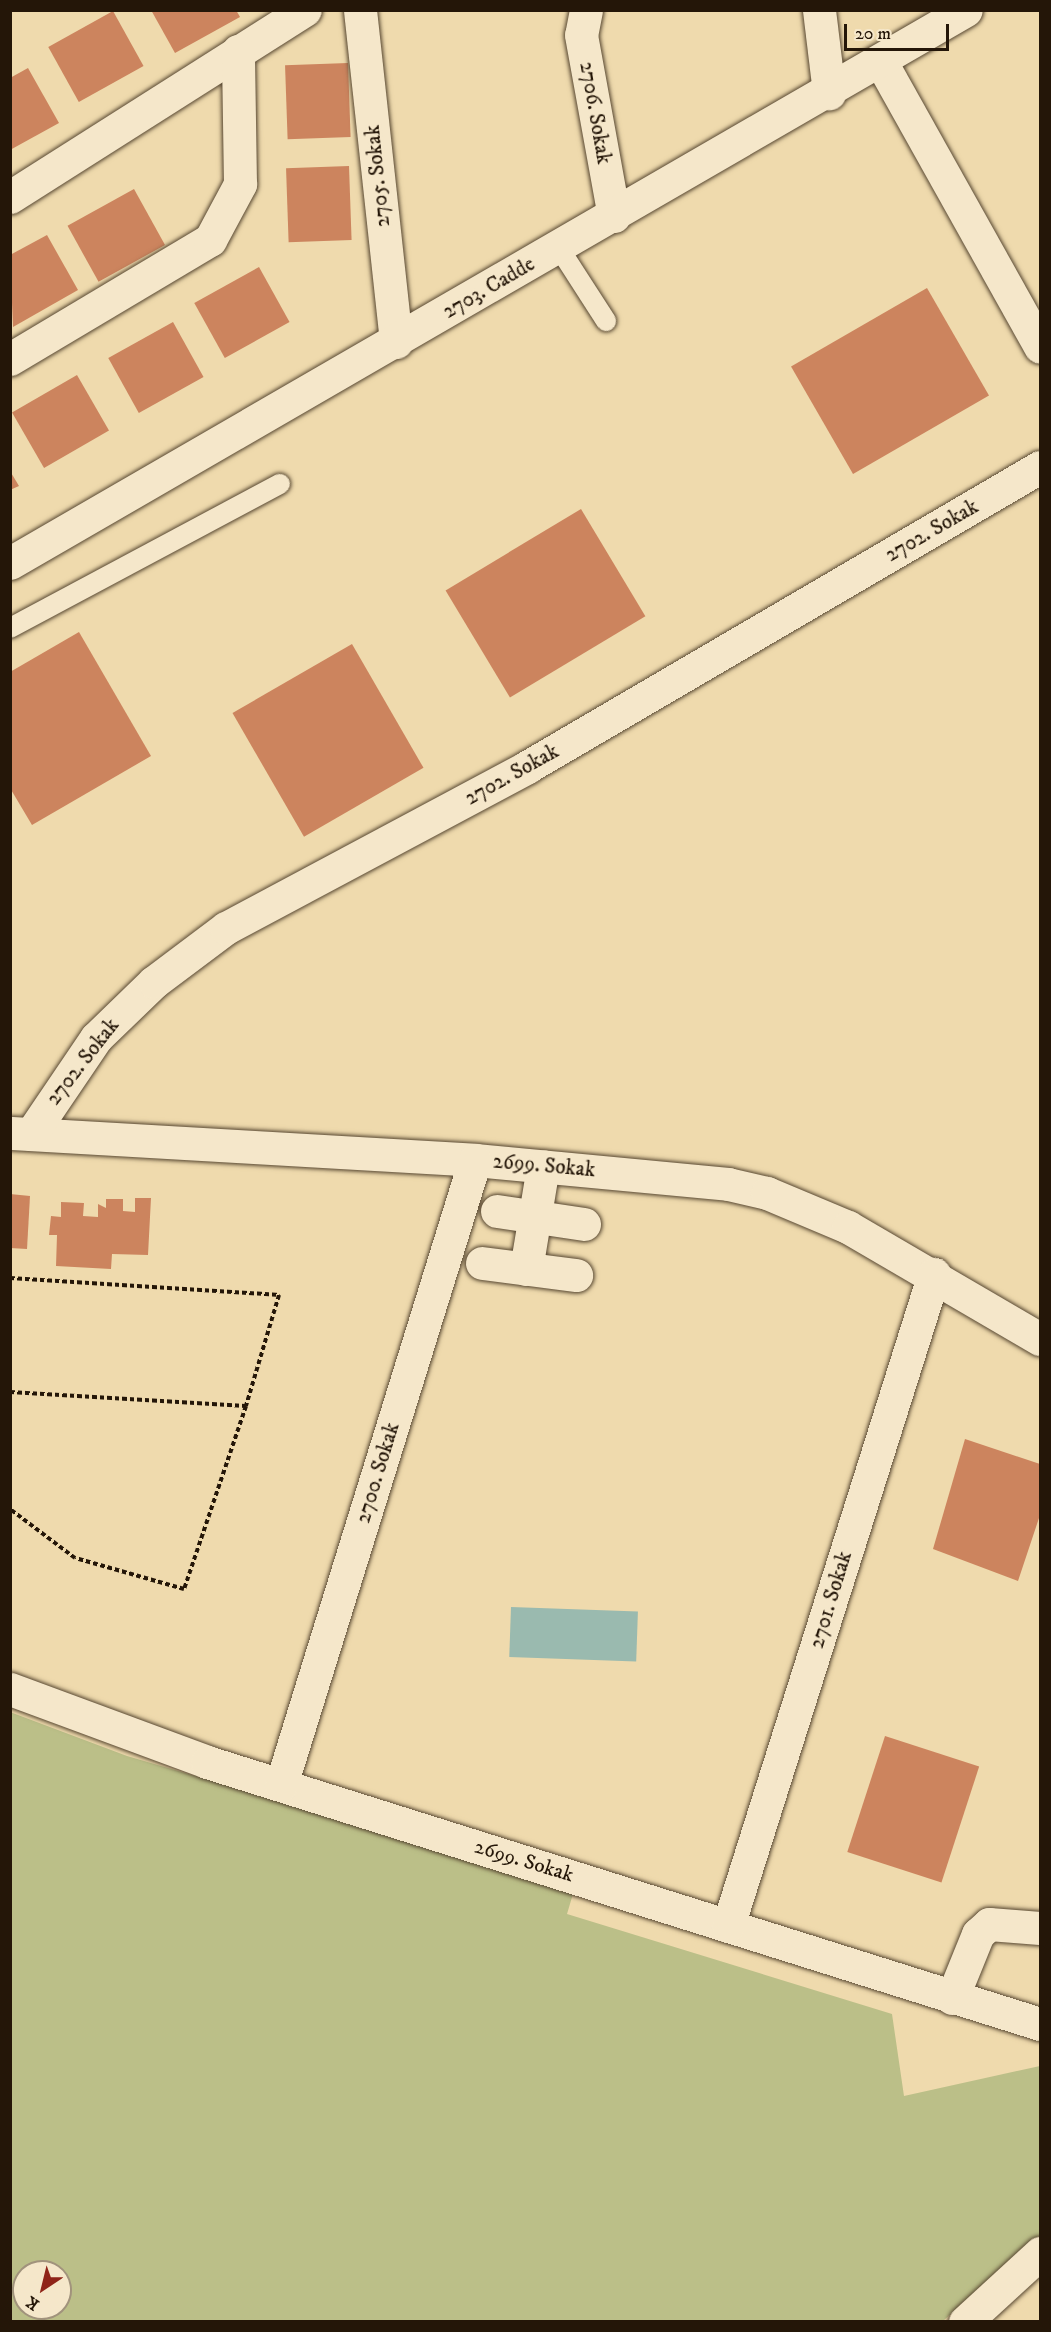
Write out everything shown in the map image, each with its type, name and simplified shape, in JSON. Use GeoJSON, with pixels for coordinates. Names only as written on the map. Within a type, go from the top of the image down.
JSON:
{"type":"FeatureCollection","features":[{"type":"Feature","properties":{"kind":"street"},"geometry":{"type":"LineString","coordinates":[[10,197],[305,10]]}},
{"type":"Feature","properties":{"kind":"street","name":"2705. Sokak"},"geometry":{"type":"LineString","coordinates":[[360,10],[396,342]]}},
{"type":"Feature","properties":{"kind":"street","name":"2706. Sokak"},"geometry":{"type":"LineString","coordinates":[[586,10],[581,35],[614,216]]}},
{"type":"Feature","properties":{"kind":"street"},"geometry":{"type":"LineString","coordinates":[[819,10],[829,93]]}},
{"type":"Feature","properties":{"kind":"street","name":"2703. Cadde"},"geometry":{"type":"LineString","coordinates":[[10,563],[829,93],[966,10]]}},
{"type":"Feature","properties":{"kind":"street"},"geometry":{"type":"LineString","coordinates":[[10,359],[210,240],[240,184],[237,51]]}},
{"type":"Feature","properties":{"kind":"street"},"geometry":{"type":"LineString","coordinates":[[881,62],[1041,347]]}},
{"type":"Feature","properties":{"kind":"street","name":"2702. Sokak"},"geometry":{"type":"LineString","coordinates":[[21,1134],[96,1038],[154,982],[226,928],[527,767],[1041,467]]}},
{"type":"Feature","properties":{"kind":"street","name":"2699. Sokak"},"geometry":{"type":"LineString","coordinates":[[21,1134],[475,1160],[700,1180],[767,1193],[848,1227],[934,1274],[1041,1339]]}},
{"type":"Feature","properties":{"kind":"street","name":"2700. Sokak"},"geometry":{"type":"LineString","coordinates":[[281,1785],[475,1160]]}},
{"type":"Feature","properties":{"kind":"street"},"geometry":{"type":"LineString","coordinates":[[526,1269],[543,1166]]}},
{"type":"Feature","properties":{"kind":"street"},"geometry":{"type":"LineString","coordinates":[[497,1211],[584,1224]]}},
{"type":"Feature","properties":{"kind":"street"},"geometry":{"type":"LineString","coordinates":[[482,1263],[576,1275]]}},
{"type":"Feature","properties":{"kind":"street","name":"2701. Sokak"},"geometry":{"type":"LineString","coordinates":[[728,1926],[934,1274]]}},
{"type":"Feature","properties":{"kind":"street","name":"2699. Sokak"},"geometry":{"type":"LineString","coordinates":[[10,1689],[138,1738],[281,1785],[952,1998],[1041,2024]]}},
{"type":"Feature","properties":{"kind":"street"},"geometry":{"type":"LineString","coordinates":[[952,1998],[978,1934],[989,1924],[1041,1928]]}},
{"type":"Feature","properties":{"kind":"street"},"geometry":{"type":"LineString","coordinates":[[965,2322],[1041,2253]]}},
{"type":"Feature","properties":{"kind":"lane"},"geometry":{"type":"LineString","coordinates":[[559,248],[606,321]]}},
{"type":"Feature","properties":{"kind":"lane"},"geometry":{"type":"LineString","coordinates":[[10,628],[280,484]]}},
{"type":"Feature","properties":{"kind":"path"},"geometry":{"type":"LineString","coordinates":[[10,1278],[279,1295],[246,1406],[184,1589],[75,1558],[10,1509]]}},
{"type":"Feature","properties":{"kind":"path"},"geometry":{"type":"LineString","coordinates":[[10,1392],[246,1406]]}},
{"type":"Feature","properties":{"kind":"green space"},"geometry":{"type":"Polygon","coordinates":[[[10,1712],[127,1756],[575,1887],[567,1914],[892,2014],[904,2096],[1040,2066],[1040,2235],[943,2321],[11,2321],[10,1712]]]}},
{"type":"Feature","properties":{"kind":"water"},"geometry":{"type":"Polygon","coordinates":[[[511,1607],[638,1611],[636,1661],[509,1657],[511,1607]]]}},
{"type":"Feature","properties":{"kind":"building"},"geometry":{"type":"Polygon","coordinates":[[[151,10],[236,10],[240,17],[175,53],[151,10]]]}},
{"type":"Feature","properties":{"kind":"building"},"geometry":{"type":"Polygon","coordinates":[[[113,11],[144,66],[79,102],[48,47],[113,11]]]}},
{"type":"Feature","properties":{"kind":"building"},"geometry":{"type":"Polygon","coordinates":[[[348,63],[351,137],[288,139],[285,65],[348,63]]]}},
{"type":"Feature","properties":{"kind":"building"},"geometry":{"type":"Polygon","coordinates":[[[28,68],[59,123],[10,150],[10,78],[28,68]]]}},
{"type":"Feature","properties":{"kind":"building"},"geometry":{"type":"Polygon","coordinates":[[[349,166],[352,240],[289,242],[286,168],[349,166]]]}},
{"type":"Feature","properties":{"kind":"building"},"geometry":{"type":"Polygon","coordinates":[[[134,189],[165,245],[99,282],[68,226],[134,189]]]}},
{"type":"Feature","properties":{"kind":"building"},"geometry":{"type":"Polygon","coordinates":[[[47,235],[78,290],[13,327],[10,255],[47,235]]]}},
{"type":"Feature","properties":{"kind":"building"},"geometry":{"type":"Polygon","coordinates":[[[259,267],[290,322],[225,358],[194,303],[259,267]]]}},
{"type":"Feature","properties":{"kind":"building"},"geometry":{"type":"Polygon","coordinates":[[[927,288],[989,395],[853,474],[791,367],[927,288]]]}},
{"type":"Feature","properties":{"kind":"building"},"geometry":{"type":"Polygon","coordinates":[[[173,322],[204,377],[139,413],[108,358],[173,322]]]}},
{"type":"Feature","properties":{"kind":"building"},"geometry":{"type":"Polygon","coordinates":[[[77,375],[109,430],[44,468],[12,412],[77,375]]]}},
{"type":"Feature","properties":{"kind":"building"},"geometry":{"type":"Polygon","coordinates":[[[10,471],[19,486],[10,490],[10,471]]]}},
{"type":"Feature","properties":{"kind":"building"},"geometry":{"type":"Polygon","coordinates":[[[581,509],[645,616],[510,698],[446,590],[581,509]]]}},
{"type":"Feature","properties":{"kind":"building"},"geometry":{"type":"Polygon","coordinates":[[[79,632],[151,756],[32,825],[10,788],[10,672],[79,632]]]}},
{"type":"Feature","properties":{"kind":"building"},"geometry":{"type":"Polygon","coordinates":[[[352,644],[424,768],[304,837],[232,713],[352,644]]]}},
{"type":"Feature","properties":{"kind":"building"},"geometry":{"type":"Polygon","coordinates":[[[10,1194],[30,1196],[27,1249],[10,1248],[10,1194]]]}},
{"type":"Feature","properties":{"kind":"building"},"geometry":{"type":"Polygon","coordinates":[[[135,1198],[151,1198],[148,1255],[112,1254],[111,1269],[56,1266],[57,1235],[49,1235],[51,1216],[61,1217],[61,1202],[84,1203],[83,1216],[98,1217],[98,1204],[106,1208],[106,1199],[123,1199],[123,1211],[135,1212],[135,1198]]]}},
{"type":"Feature","properties":{"kind":"building"},"geometry":{"type":"Polygon","coordinates":[[[965,1439],[1040,1464],[1040,1515],[1018,1581],[933,1549],[965,1439]]]}},
{"type":"Feature","properties":{"kind":"building"},"geometry":{"type":"Polygon","coordinates":[[[885,1736],[979,1767],[941,1883],[847,1852],[885,1736]]]}}]}
